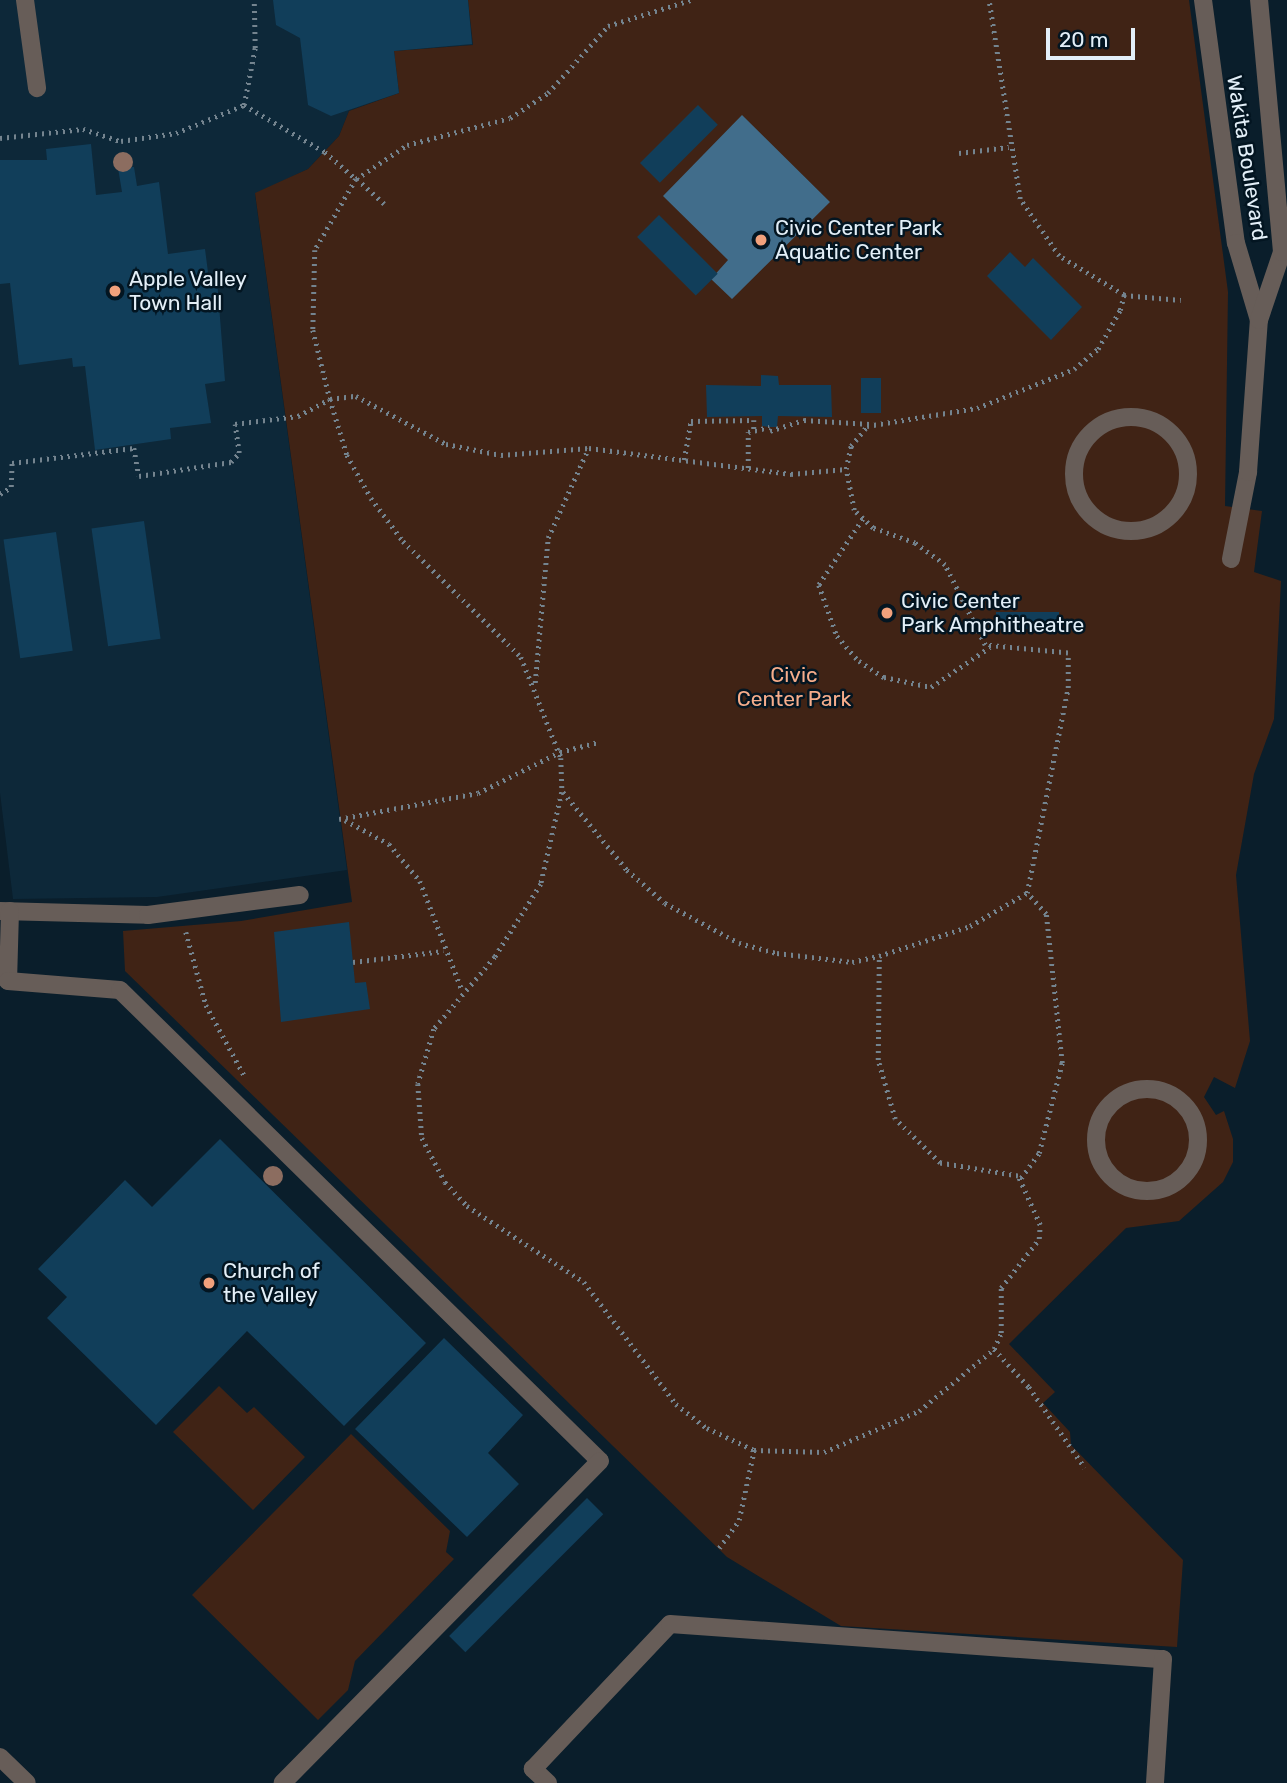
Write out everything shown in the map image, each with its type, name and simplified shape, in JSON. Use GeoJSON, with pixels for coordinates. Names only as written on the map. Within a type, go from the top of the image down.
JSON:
{"type":"FeatureCollection","features":[{"type":"Feature","properties":{"kind":"street"},"geometry":{"type":"LineString","coordinates":[[25,0],[37,88]]}},
{"type":"Feature","properties":{"kind":"street","name":"Wakita Boulevard"},"geometry":{"type":"LineString","coordinates":[[1203,0],[1236,243],[1259,320]]}},
{"type":"Feature","properties":{"kind":"street","name":"Wakita Boulevard"},"geometry":{"type":"LineString","coordinates":[[1231,559],[1248,472],[1259,320],[1282,252],[1259,0]]}},
{"type":"Feature","properties":{"kind":"street"},"geometry":{"type":"LineString","coordinates":[[1147,419],[1164,426],[1186,455],[1186,492],[1162,523],[1144,531],[1105,526],[1078,497],[1076,458],[1083,442],[1111,420],[1147,419]]}},
{"type":"Feature","properties":{"kind":"street"},"geometry":{"type":"LineString","coordinates":[[284,1783],[600,1461],[120,990],[8,981],[5,911],[182,911],[300,895]]}},
{"type":"Feature","properties":{"kind":"street"},"geometry":{"type":"LineString","coordinates":[[1133,1090],[1167,1092],[1192,1115],[1198,1147],[1182,1177],[1169,1186],[1144,1191],[1120,1184],[1099,1158],[1097,1124],[1111,1103],[1133,1090]]}},
{"type":"Feature","properties":{"kind":"street"},"geometry":{"type":"LineString","coordinates":[[548,1783],[533,1769],[670,1624],[1163,1659],[1154,1783]]}},
{"type":"Feature","properties":{"kind":"street"},"geometry":{"type":"LineString","coordinates":[[0,1757],[27,1783]]}},
{"type":"Feature","properties":{"kind":"path"},"geometry":{"type":"LineString","coordinates":[[244,105],[255,48],[254,0]]}},
{"type":"Feature","properties":{"kind":"path"},"geometry":{"type":"LineString","coordinates":[[691,0],[608,26],[548,93],[510,118],[407,145],[356,179],[320,237],[313,265],[313,330],[346,455],[370,498],[403,541],[510,641],[535,685],[559,752],[562,792],[541,884],[495,957],[462,990],[434,1029],[418,1084],[422,1138],[445,1182],[478,1214],[538,1246],[584,1282],[690,1417],[754,1450],[824,1452],[873,1435],[919,1411],[994,1349],[1001,1333],[1001,1289],[1040,1231],[1021,1179]]}},
{"type":"Feature","properties":{"kind":"path"},"geometry":{"type":"LineString","coordinates":[[988,1],[1009,147],[1020,199],[1043,239],[1079,273],[1124,295],[1181,300]]}},
{"type":"Feature","properties":{"kind":"path"},"geometry":{"type":"LineString","coordinates":[[0,138],[83,129],[121,141],[176,133],[244,105]]}},
{"type":"Feature","properties":{"kind":"path"},"geometry":{"type":"LineString","coordinates":[[244,105],[325,152],[384,204]]}},
{"type":"Feature","properties":{"kind":"path"},"geometry":{"type":"LineString","coordinates":[[959,153],[1009,147]]}},
{"type":"Feature","properties":{"kind":"path"},"geometry":{"type":"LineString","coordinates":[[748,468],[748,432],[754,429],[770,429],[804,420],[872,425],[978,408],[1074,369],[1109,333],[1124,295]]}},
{"type":"Feature","properties":{"kind":"path"},"geometry":{"type":"LineString","coordinates":[[0,494],[11,487],[12,463],[134,449],[139,476],[231,462],[239,453],[235,424],[298,416],[330,399],[356,396],[427,436],[501,455],[589,448],[819,475],[846,469]]}},
{"type":"Feature","properties":{"kind":"path"},"geometry":{"type":"LineString","coordinates":[[684,460],[691,421],[754,420],[754,429]]}},
{"type":"Feature","properties":{"kind":"path"},"geometry":{"type":"LineString","coordinates":[[872,425],[851,446],[846,469],[854,510],[863,519],[941,560],[991,647]]}},
{"type":"Feature","properties":{"kind":"path"},"geometry":{"type":"LineString","coordinates":[[535,685],[548,538],[589,448]]}},
{"type":"Feature","properties":{"kind":"path"},"geometry":{"type":"LineString","coordinates":[[562,792],[626,870],[703,926],[740,943],[815,960],[878,956],[970,926],[1027,893],[1070,661],[1060,649],[991,647],[931,687],[884,677],[859,661],[837,636],[818,585],[863,519]]}},
{"type":"Feature","properties":{"kind":"path"},"geometry":{"type":"LineString","coordinates":[[462,990],[443,951],[428,899],[408,864],[366,828],[339,819],[478,793],[559,752],[599,742]]}},
{"type":"Feature","properties":{"kind":"path"},"geometry":{"type":"LineString","coordinates":[[1021,1179],[1040,1153],[1062,1063],[1046,914],[1027,893]]}},
{"type":"Feature","properties":{"kind":"path"},"geometry":{"type":"LineString","coordinates":[[182,911],[206,1005],[250,1083]]}},
{"type":"Feature","properties":{"kind":"path"},"geometry":{"type":"LineString","coordinates":[[353,962],[443,951]]}},
{"type":"Feature","properties":{"kind":"path"},"geometry":{"type":"LineString","coordinates":[[878,956],[880,1082],[901,1130],[940,1163],[1021,1179]]}},
{"type":"Feature","properties":{"kind":"path"},"geometry":{"type":"LineString","coordinates":[[994,1349],[1030,1387],[1085,1468]]}},
{"type":"Feature","properties":{"kind":"path"},"geometry":{"type":"LineString","coordinates":[[719,1548],[739,1520],[754,1450]]}},
{"type":"Feature","properties":{"kind":"shaded area"},"geometry":{"type":"Polygon","coordinates":[[[0,0],[468,0],[473,45],[394,51],[399,93],[349,111],[339,136],[308,169],[255,194],[347,870],[157,897],[13,899],[0,793],[0,0]]]}},
{"type":"Feature","properties":{"kind":"shaded area"},"geometry":{"type":"Polygon","coordinates":[[[742,115],[830,202],[732,299],[711,279],[728,260],[663,196],[742,115]]]}},
{"type":"Feature","properties":{"kind":"green space","name":"Civic Center Park"},"geometry":{"type":"Polygon","coordinates":[[[468,0],[1189,0],[1228,292],[1225,506],[1262,511],[1254,572],[1281,581],[1274,719],[1254,774],[1236,875],[1250,1041],[1235,1088],[1214,1077],[1204,1097],[1216,1115],[1224,1111],[1233,1139],[1233,1162],[1223,1182],[1179,1221],[1126,1228],[1009,1344],[1055,1392],[1043,1403],[1070,1432],[1071,1445],[1183,1560],[1177,1647],[841,1626],[727,1557],[125,971],[123,931],[241,921],[352,902],[255,193],[308,169],[339,136],[349,111],[399,93],[394,51],[473,45],[468,0]]]}},
{"type":"Feature","properties":{"kind":"green space"},"geometry":{"type":"Polygon","coordinates":[[[219,1386],[247,1413],[254,1407],[305,1457],[253,1510],[173,1432],[219,1386]]]}},
{"type":"Feature","properties":{"kind":"green space"},"geometry":{"type":"Polygon","coordinates":[[[351,1434],[450,1531],[446,1552],[454,1559],[355,1661],[348,1690],[318,1720],[192,1595],[351,1434]]]}},
{"type":"Feature","properties":{"kind":"building"},"geometry":{"type":"Polygon","coordinates":[[[273,0],[468,0],[472,44],[394,51],[399,93],[331,116],[308,105],[300,38],[276,25],[273,0]]]}},
{"type":"Feature","properties":{"kind":"building"},"geometry":{"type":"Polygon","coordinates":[[[698,105],[718,125],[660,183],[640,163],[698,105]]]}},
{"type":"Feature","properties":{"kind":"building","name":"Apple Valley Town Hall"},"geometry":{"type":"Polygon","coordinates":[[[91,144],[96,195],[122,192],[118,168],[134,167],[137,186],[159,182],[168,254],[205,249],[209,280],[217,280],[225,381],[205,384],[211,423],[170,428],[171,439],[95,450],[85,366],[73,367],[72,358],[19,365],[10,283],[0,284],[0,160],[47,160],[46,149],[91,144]]]}},
{"type":"Feature","properties":{"kind":"building"},"geometry":{"type":"Polygon","coordinates":[[[659,215],[718,274],[696,296],[637,237],[659,215]]]}},
{"type":"Feature","properties":{"kind":"building"},"geometry":{"type":"Polygon","coordinates":[[[1010,252],[1025,267],[1033,258],[1082,307],[1051,340],[987,276],[1010,252]]]}},
{"type":"Feature","properties":{"kind":"building"},"geometry":{"type":"Polygon","coordinates":[[[761,375],[778,376],[779,385],[831,385],[832,417],[778,416],[777,427],[769,427],[762,426],[762,416],[707,417],[706,385],[761,386],[761,375]]]}},
{"type":"Feature","properties":{"kind":"building"},"geometry":{"type":"Polygon","coordinates":[[[861,378],[881,378],[881,413],[861,413],[861,378]]]}},
{"type":"Feature","properties":{"kind":"building"},"geometry":{"type":"Polygon","coordinates":[[[144,521],[161,639],[108,646],[92,528],[144,521]]]}},
{"type":"Feature","properties":{"kind":"building"},"geometry":{"type":"Polygon","coordinates":[[[56,532],[73,651],[20,658],[4,539],[56,532]]]}},
{"type":"Feature","properties":{"kind":"building"},"geometry":{"type":"Polygon","coordinates":[[[996,612],[1059,612],[1059,629],[996,629],[996,612]]]}},
{"type":"Feature","properties":{"kind":"building"},"geometry":{"type":"Polygon","coordinates":[[[349,922],[355,983],[366,982],[370,1009],[281,1022],[274,932],[349,922]]]}},
{"type":"Feature","properties":{"kind":"building","name":"Church of the Valley"},"geometry":{"type":"Polygon","coordinates":[[[220,1139],[426,1343],[344,1426],[247,1331],[156,1425],[47,1318],[67,1297],[38,1269],[125,1180],[152,1207],[220,1139]]]}},
{"type":"Feature","properties":{"kind":"building"},"geometry":{"type":"Polygon","coordinates":[[[444,1338],[523,1415],[488,1453],[519,1484],[467,1537],[355,1429],[444,1338]]]}},
{"type":"Feature","properties":{"kind":"building"},"geometry":{"type":"Polygon","coordinates":[[[587,1498],[603,1514],[465,1652],[449,1636],[587,1498]]]}},
{"type":"Feature","properties":{"kind":"place","name":"Civic Center Park Aquatic Center"},"geometry":{"type":"Point","coordinates":[761,240]}},
{"type":"Feature","properties":{"kind":"place","name":"Apple Valley Town Hall"},"geometry":{"type":"Point","coordinates":[115,291]}},
{"type":"Feature","properties":{"kind":"place","name":"Civic Center Park Amphitheatre"},"geometry":{"type":"Point","coordinates":[887,613]}},
{"type":"Feature","properties":{"kind":"place","name":"Church of the Valley"},"geometry":{"type":"Point","coordinates":[209,1283]}}]}
